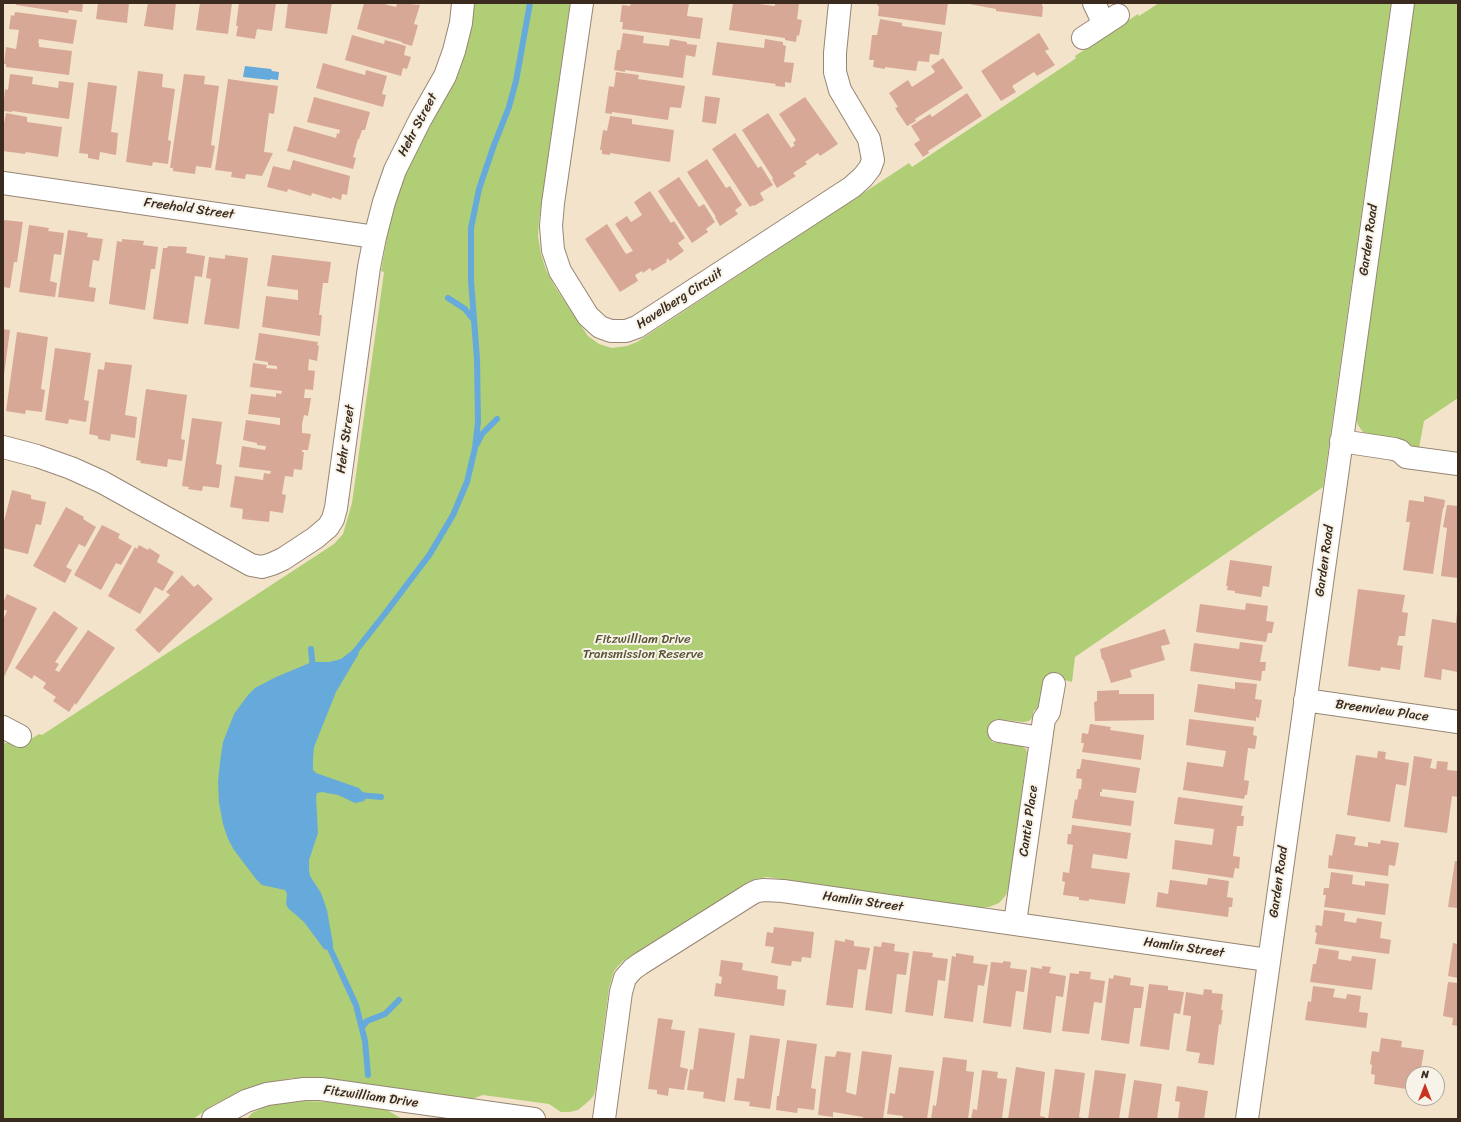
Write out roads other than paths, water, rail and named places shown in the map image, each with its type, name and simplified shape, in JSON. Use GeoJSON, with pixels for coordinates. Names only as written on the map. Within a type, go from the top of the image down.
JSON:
{"type":"FeatureCollection","features":[{"type":"Feature","properties":{"kind":"street","name":"Hehr Street"},"geometry":{"type":"LineString","coordinates":[[3,447],[37,456],[71,468],[102,482],[251,565],[262,566],[283,560],[328,527],[333,519],[340,478],[369,267],[384,202],[395,170],[420,120],[445,76],[454,51],[461,23],[463,3]]}},
{"type":"Feature","properties":{"kind":"street","name":"Havelberg Circuit"},"geometry":{"type":"LineString","coordinates":[[582,3],[553,203],[551,226],[553,250],[560,272],[588,316],[600,327],[611,331],[626,331],[637,327],[852,187],[870,168],[873,160],[869,140],[840,90],[835,72],[835,45],[840,3]]}},
{"type":"Feature","properties":{"kind":"street"},"geometry":{"type":"LineString","coordinates":[[1083,38],[1111,20],[1094,3]]}},
{"type":"Feature","properties":{"kind":"street","name":"Garden Road"},"geometry":{"type":"LineString","coordinates":[[1247,1119],[1268,960],[1403,3]]}},
{"type":"Feature","properties":{"kind":"street","name":"Freehold Street"},"geometry":{"type":"LineString","coordinates":[[3,183],[375,237]]}},
{"type":"Feature","properties":{"kind":"street"},"geometry":{"type":"LineString","coordinates":[[1340,448],[1394,449],[1400,451],[1406,457],[1458,464]]}},
{"type":"Feature","properties":{"kind":"street","name":"Cantie Place"},"geometry":{"type":"LineString","coordinates":[[1015,923],[1042,728],[1049,712],[1054,684]]}},
{"type":"Feature","properties":{"kind":"street","name":"Breenview Place"},"geometry":{"type":"LineString","coordinates":[[1305,700],[1458,722]]}},
{"type":"Feature","properties":{"kind":"street"},"geometry":{"type":"LineString","coordinates":[[999,731],[1042,728]]}},
{"type":"Feature","properties":{"kind":"street","name":"Hamlin Street"},"geometry":{"type":"LineString","coordinates":[[604,1119],[621,992],[625,978],[640,964],[751,894],[764,890],[783,891],[1015,923],[1268,960]]}},
{"type":"Feature","properties":{"kind":"street","name":"Fitzwilliam Drive"},"geometry":{"type":"LineString","coordinates":[[215,1119],[246,1101],[267,1094],[304,1089],[321,1089],[395,1100],[426,1112],[534,1119]]}},
{"type":"Feature","properties":{"kind":"water"},"geometry":{"type":"Polygon","coordinates":[[[245,66],[271,69],[272,71],[279,72],[278,80],[243,77],[245,66]]]}},
{"type":"Feature","properties":{"kind":"water"},"geometry":{"type":"Polygon","coordinates":[[[358,648],[358,655],[336,692],[314,747],[313,770],[316,773],[359,788],[366,798],[364,801],[355,803],[338,795],[322,792],[317,793],[318,833],[309,860],[309,869],[310,876],[321,893],[327,910],[333,947],[327,950],[324,949],[304,922],[288,908],[286,904],[287,894],[285,890],[262,885],[234,850],[228,839],[223,824],[219,803],[218,782],[220,762],[223,742],[234,714],[255,688],[276,677],[312,662],[329,662],[341,659],[354,649],[358,648]]]}},
{"type":"Feature","properties":{"kind":"waterway"},"geometry":{"type":"LineString","coordinates":[[354,653],[430,554],[453,515],[467,482],[475,448],[478,422],[477,359],[471,280],[471,228],[479,189],[509,107],[516,81],[530,3]]}},
{"type":"Feature","properties":{"kind":"waterway"},"geometry":{"type":"LineString","coordinates":[[448,298],[465,309],[473,319]]}},
{"type":"Feature","properties":{"kind":"waterway"},"geometry":{"type":"LineString","coordinates":[[477,444],[482,434],[497,419]]}},
{"type":"Feature","properties":{"kind":"waterway"},"geometry":{"type":"LineString","coordinates":[[311,649],[313,669]]}},
{"type":"Feature","properties":{"kind":"waterway"},"geometry":{"type":"LineString","coordinates":[[359,795],[381,797]]}},
{"type":"Feature","properties":{"kind":"waterway"},"geometry":{"type":"LineString","coordinates":[[327,942],[356,1005],[365,1041],[368,1075]]}},
{"type":"Feature","properties":{"kind":"waterway"},"geometry":{"type":"LineString","coordinates":[[362,1027],[367,1021],[385,1014],[399,1000]]}},
{"type":"Feature","properties":{"kind":"park label","name":"Fitzwilliam Drive Transmission Reserve"},"geometry":{"type":"Point","coordinates":[643,648]}}]}
